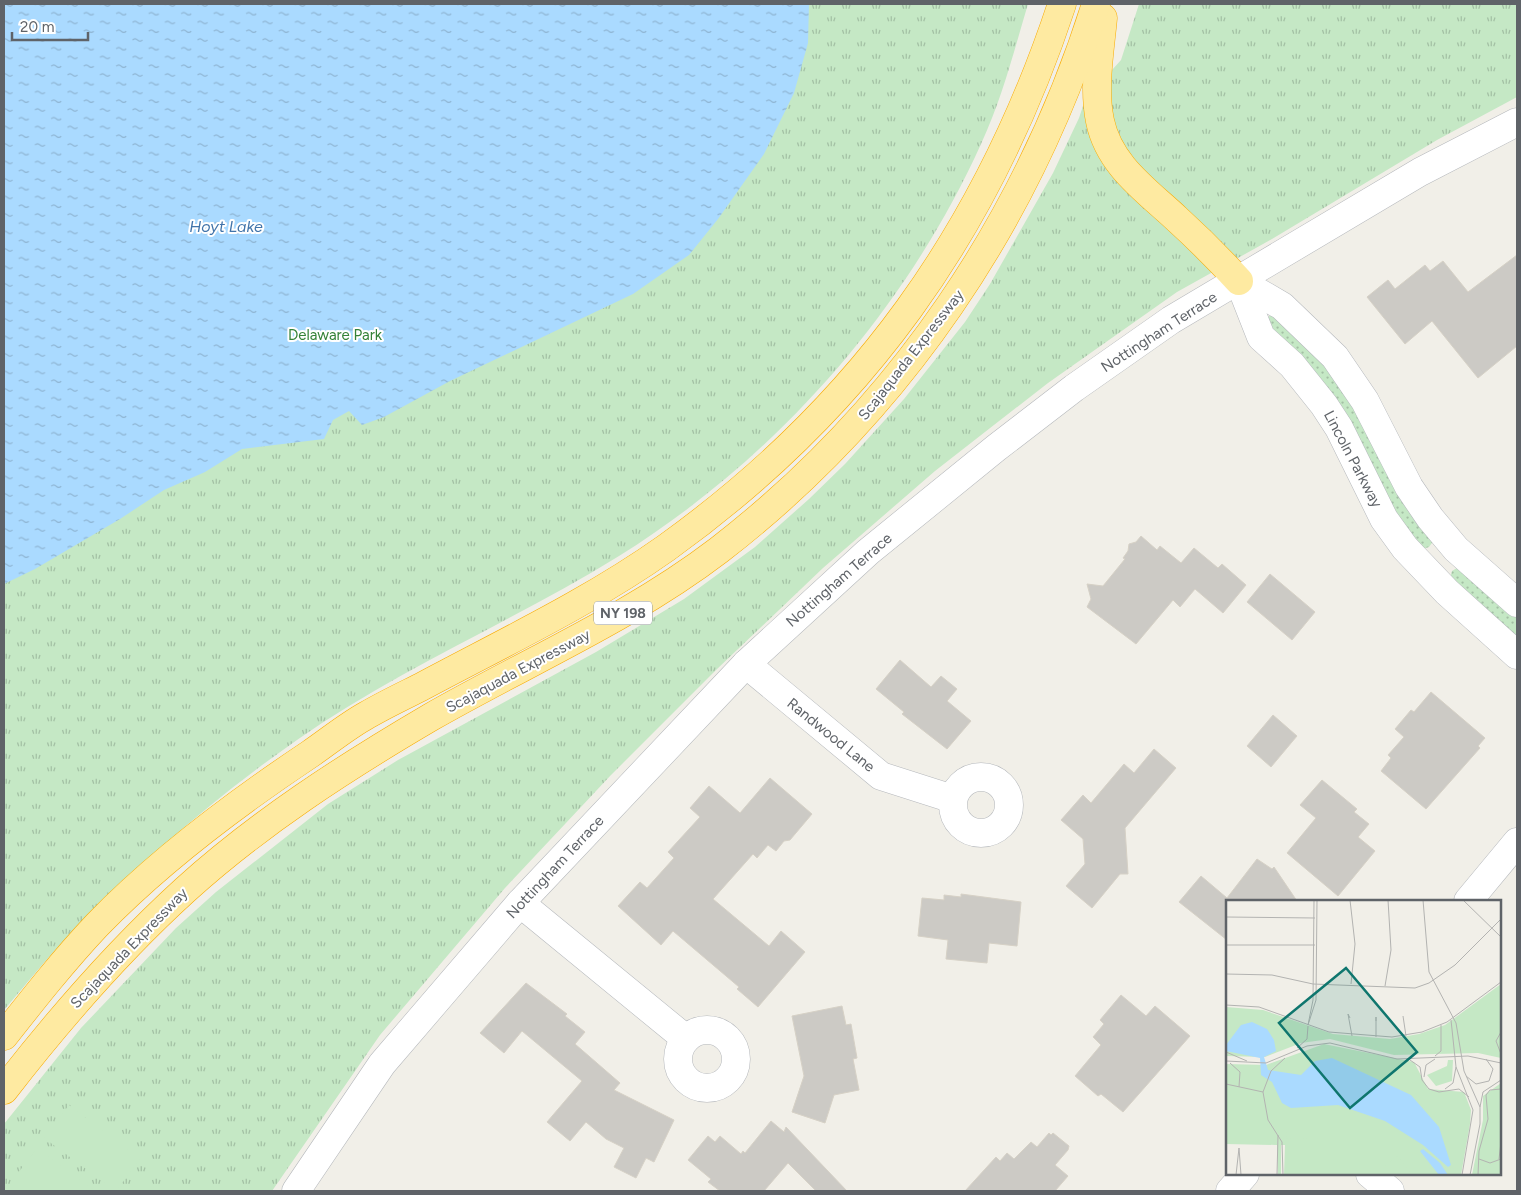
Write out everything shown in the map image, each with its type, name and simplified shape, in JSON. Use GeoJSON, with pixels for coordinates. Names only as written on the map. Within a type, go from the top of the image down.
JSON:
{"type":"FeatureCollection","features":[{"type":"Feature","properties":{"kind":"highway","name":"Scajaquada Expressway"},"geometry":{"type":"LineString","coordinates":[[9,1026],[99,924],[212,825],[267,782],[366,715],[584,599],[663,550],[734,495],[803,433],[871,357],[947,254],[994,172],[1013,133],[1032,91],[1062,4]]}},
{"type":"Feature","properties":{"kind":"highway","name":"Scajaquada Expressway"},"geometry":{"type":"LineString","coordinates":[[4,1090],[54,1026],[124,949],[186,889],[279,814],[320,785],[433,716],[598,628],[678,579],[753,522],[822,459],[879,399],[916,354],[965,286],[995,237],[1058,112],[1096,4]]}},
{"type":"Feature","properties":{"kind":"highway"},"geometry":{"type":"LineString","coordinates":[[1104,4],[1098,78],[1100,121],[1110,149],[1122,167],[1137,183],[1209,249],[1239,281]]}},
{"type":"Feature","properties":{"kind":"street","name":"Nottingham Terrace"},"geometry":{"type":"LineString","coordinates":[[296,1191],[382,1064],[520,903],[746,664],[868,552],[996,448],[1149,335],[1420,172],[1517,122]]}},
{"type":"Feature","properties":{"kind":"street"},"geometry":{"type":"LineString","coordinates":[[1239,281],[1282,306],[1335,357],[1365,401],[1409,487],[1430,518],[1456,549],[1517,603]]}},
{"type":"Feature","properties":{"kind":"street","name":"Lincoln Parkway"},"geometry":{"type":"LineString","coordinates":[[1239,281],[1261,337],[1297,370],[1324,405],[1339,428],[1384,518],[1426,571],[1517,655]]}},
{"type":"Feature","properties":{"kind":"street"},"geometry":{"type":"LineString","coordinates":[[1426,571],[1456,549]]}},
{"type":"Feature","properties":{"kind":"street","name":"Randwood Lane"},"geometry":{"type":"LineString","coordinates":[[746,664],[881,776],[953,799]]}},
{"type":"Feature","properties":{"kind":"street"},"geometry":{"type":"LineString","coordinates":[[1469,900],[1517,842]]}},
{"type":"Feature","properties":{"kind":"street"},"geometry":{"type":"LineString","coordinates":[[520,903],[686,1039]]}},
{"type":"Feature","properties":{"kind":"street"},"geometry":{"type":"LineString","coordinates":[[1230,1191],[1244,1175]]}},
{"type":"Feature","properties":{"kind":"street"},"geometry":{"type":"LineString","coordinates":[[1371,1175],[1390,1191]]}},
{"type":"Feature","properties":{"kind":"green space","name":"Delaware Park"},"geometry":{"type":"Polygon","coordinates":[[[4,4],[1028,4],[995,110],[981,144],[950,206],[914,266],[874,323],[830,377],[782,427],[731,474],[676,517],[619,556],[539,602],[375,690],[336,714],[268,761],[183,828],[129,876],[67,937],[4,1010],[4,4]]]}},
{"type":"Feature","properties":{"kind":"green space"},"geometry":{"type":"Polygon","coordinates":[[[1139,4],[1517,4],[1517,97],[1437,140],[1272,239],[1177,292],[1048,383],[935,471],[823,568],[716,670],[611,775],[505,888],[380,1035],[272,1191],[4,1191],[4,1124],[81,1028],[176,928],[216,892],[328,804],[398,760],[596,652],[684,599],[755,547],[845,464],[904,399],[965,322],[990,284],[1053,173],[1079,118],[1085,100],[1121,60],[1139,4]]]}},
{"type":"Feature","properties":{"kind":"green space"},"geometry":{"type":"Polygon","coordinates":[[[1271,314],[1330,361],[1434,540],[1429,547],[1420,550],[1264,323],[1271,314]]]}},
{"type":"Feature","properties":{"kind":"green space"},"geometry":{"type":"Polygon","coordinates":[[[1457,568],[1517,611],[1517,644],[1449,582],[1452,571],[1457,568]]]}},
{"type":"Feature","properties":{"kind":"green space"},"geometry":{"type":"Polygon","coordinates":[[[69,1105],[140,1159],[116,1191],[44,1138],[69,1105]]]}},
{"type":"Feature","properties":{"kind":"green space"},"geometry":{"type":"Polygon","coordinates":[[[37,1148],[95,1191],[25,1191],[12,1181],[37,1148]]]}},
{"type":"Feature","properties":{"kind":"water","name":"Hoyt Lake"},"geometry":{"type":"Polygon","coordinates":[[[4,4],[809,4],[808,43],[794,93],[764,154],[718,219],[689,255],[633,294],[450,381],[384,417],[362,425],[349,411],[333,420],[324,439],[242,449],[205,472],[164,490],[120,519],[35,569],[4,584],[4,4]]]}},
{"type":"Feature","properties":{"kind":"building"},"geometry":{"type":"Polygon","coordinates":[[[1517,255],[1517,346],[1478,378],[1432,321],[1405,344],[1367,297],[1388,280],[1395,289],[1425,265],[1430,271],[1443,261],[1468,292],[1517,255]]]}},
{"type":"Feature","properties":{"kind":"building"},"geometry":{"type":"Polygon","coordinates":[[[1141,536],[1157,550],[1160,546],[1181,563],[1194,548],[1218,568],[1222,564],[1246,585],[1223,613],[1195,589],[1180,607],[1173,600],[1136,644],[1087,607],[1091,599],[1087,584],[1103,586],[1125,559],[1123,558],[1128,551],[1129,544],[1136,542],[1141,536]]]}},
{"type":"Feature","properties":{"kind":"building"},"geometry":{"type":"Polygon","coordinates":[[[1270,574],[1315,612],[1292,640],[1247,602],[1270,574]]]}},
{"type":"Feature","properties":{"kind":"building"},"geometry":{"type":"Polygon","coordinates":[[[900,660],[931,687],[941,676],[957,689],[947,701],[971,721],[947,749],[902,714],[904,712],[876,689],[900,660]]]}},
{"type":"Feature","properties":{"kind":"building"},"geometry":{"type":"Polygon","coordinates":[[[1431,692],[1485,738],[1478,746],[1480,748],[1426,809],[1381,771],[1391,758],[1388,755],[1404,737],[1395,729],[1411,710],[1414,712],[1431,692]]]}},
{"type":"Feature","properties":{"kind":"building"},"geometry":{"type":"Polygon","coordinates":[[[1273,715],[1297,736],[1271,767],[1247,746],[1273,715]]]}},
{"type":"Feature","properties":{"kind":"building"},"geometry":{"type":"Polygon","coordinates":[[[1154,749],[1176,768],[1125,828],[1128,874],[1120,874],[1092,908],[1066,886],[1085,864],[1083,839],[1061,820],[1083,795],[1091,803],[1124,764],[1134,773],[1154,749]]]}},
{"type":"Feature","properties":{"kind":"building"},"geometry":{"type":"Polygon","coordinates":[[[770,778],[812,814],[790,840],[784,841],[776,851],[768,845],[757,858],[753,854],[713,899],[769,946],[781,931],[805,952],[758,1007],[737,989],[739,987],[673,931],[661,945],[618,906],[640,882],[647,888],[674,858],[668,852],[700,817],[690,808],[709,786],[740,813],[770,778]]]}},
{"type":"Feature","properties":{"kind":"building"},"geometry":{"type":"Polygon","coordinates":[[[1322,780],[1357,809],[1354,812],[1369,824],[1358,837],[1375,851],[1338,896],[1287,853],[1316,818],[1300,805],[1322,780]]]}},
{"type":"Feature","properties":{"kind":"building"},"geometry":{"type":"Polygon","coordinates":[[[1257,859],[1272,869],[1274,867],[1296,900],[1226,900],[1226,939],[1179,902],[1201,876],[1227,898],[1257,859]]]}},
{"type":"Feature","properties":{"kind":"building"},"geometry":{"type":"Polygon","coordinates":[[[961,894],[1021,902],[1017,946],[989,943],[987,963],[946,959],[948,940],[918,936],[922,898],[944,900],[944,895],[961,897],[961,894]]]}},
{"type":"Feature","properties":{"kind":"building"},"geometry":{"type":"Polygon","coordinates":[[[526,983],[567,1014],[565,1016],[585,1032],[575,1044],[620,1083],[614,1090],[674,1120],[654,1162],[646,1158],[636,1178],[614,1167],[624,1148],[606,1139],[586,1122],[570,1141],[547,1122],[582,1081],[522,1031],[504,1053],[480,1033],[526,983]]]}},
{"type":"Feature","properties":{"kind":"building"},"geometry":{"type":"Polygon","coordinates":[[[1121,995],[1146,1016],[1155,1006],[1190,1036],[1123,1112],[1101,1094],[1098,1096],[1075,1076],[1101,1045],[1093,1037],[1104,1024],[1100,1020],[1121,995]]]}},
{"type":"Feature","properties":{"kind":"building"},"geometry":{"type":"Polygon","coordinates":[[[842,1006],[846,1025],[851,1024],[857,1058],[853,1059],[859,1090],[834,1095],[825,1123],[792,1112],[804,1076],[792,1016],[842,1006]]]}},
{"type":"Feature","properties":{"kind":"building"},"geometry":{"type":"Polygon","coordinates":[[[771,1121],[784,1132],[786,1127],[847,1191],[816,1191],[788,1163],[764,1191],[720,1191],[708,1182],[711,1179],[688,1160],[708,1136],[715,1142],[720,1136],[741,1154],[743,1151],[745,1153],[771,1121]]]}},
{"type":"Feature","properties":{"kind":"building"},"geometry":{"type":"Polygon","coordinates":[[[1049,1133],[1051,1135],[1053,1133],[1069,1146],[1068,1150],[1055,1165],[1068,1176],[1055,1191],[965,1191],[996,1157],[1000,1161],[1007,1153],[1014,1159],[1031,1142],[1037,1147],[1049,1133]]]}}]}
